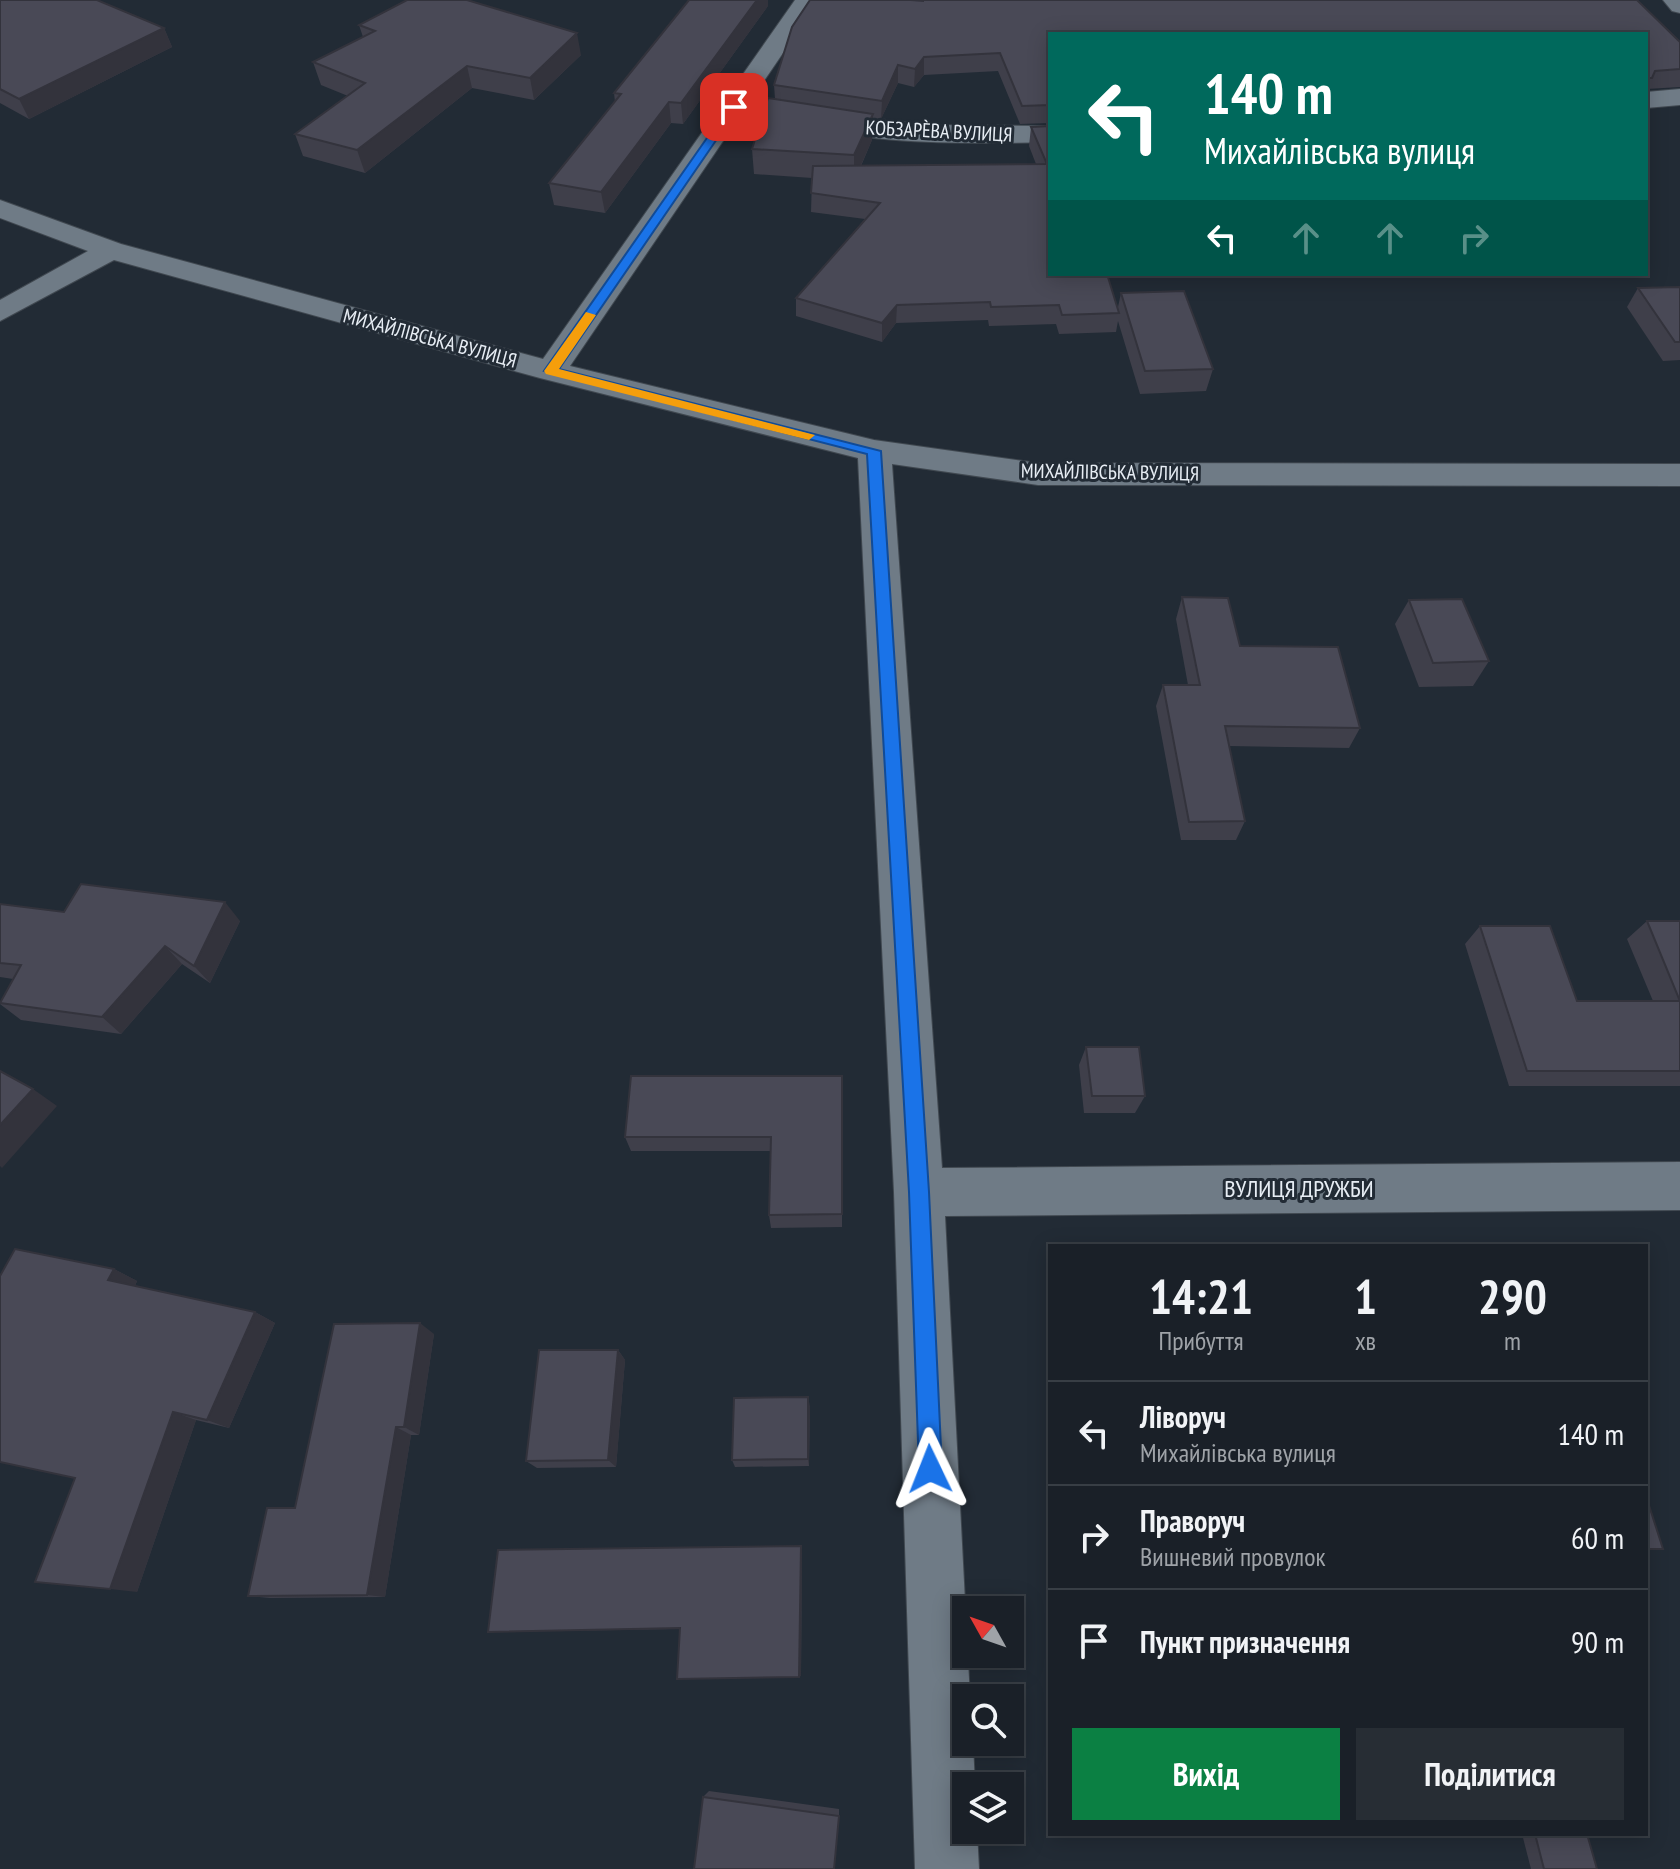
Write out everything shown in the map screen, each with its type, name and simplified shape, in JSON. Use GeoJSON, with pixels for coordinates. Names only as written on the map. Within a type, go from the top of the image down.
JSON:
{"type":"FeatureCollection","features":[{"type":"Feature","properties":{"kind":"street"},"geometry":{"type":"LineString","coordinates":[[551,371],[807,0]]}},
{"type":"Feature","properties":{"kind":"street"},"geometry":{"type":"LineString","coordinates":[[1675,0],[1680,6]]}},
{"type":"Feature","properties":{"kind":"street"},"geometry":{"type":"LineString","coordinates":[[1648,100],[1680,97]]}},
{"type":"Feature","properties":{"kind":"street"},"geometry":{"type":"LineString","coordinates":[[734,107],[762,112]]}},
{"type":"Feature","properties":{"kind":"street","name":"КОБЗАРÈВА ВУЛИЦЯ"},"geometry":{"type":"LineString","coordinates":[[790,116],[907,134],[970,137],[1048,134]]}},
{"type":"Feature","properties":{"kind":"street","name":"МИХАЙЛІВСЬКА ВУЛИЦЯ"},"geometry":{"type":"LineString","coordinates":[[0,208],[111,250],[551,371],[874,451],[1038,474],[1680,475]]}},
{"type":"Feature","properties":{"kind":"street"},"geometry":{"type":"LineString","coordinates":[[0,312],[111,250]]}},
{"type":"Feature","properties":{"kind":"street"},"geometry":{"type":"LineString","coordinates":[[874,451],[919,1192],[947,1869]]}},
{"type":"Feature","properties":{"kind":"street","name":"ВУЛИЦЯ ДРУЖБИ"},"geometry":{"type":"LineString","coordinates":[[919,1192],[1680,1186]]}},
{"type":"Feature","properties":{"kind":"building"},"geometry":{"type":"Polygon","coordinates":[[[0,0],[97,0],[164,28],[19,99],[0,89],[0,0]]]}},
{"type":"Feature","properties":{"kind":"building"},"geometry":{"type":"Polygon","coordinates":[[[407,0],[467,0],[577,33],[530,78],[467,66],[357,150],[295,134],[365,83],[313,62],[375,31],[359,25],[407,0]]]}},
{"type":"Feature","properties":{"kind":"building"},"geometry":{"type":"Polygon","coordinates":[[[689,0],[757,0],[681,103],[669,102],[601,192],[549,183],[621,94],[614,93],[689,0]]]}},
{"type":"Feature","properties":{"kind":"building"},"geometry":{"type":"Polygon","coordinates":[[[810,0],[1637,0],[1680,42],[1680,69],[1655,71],[1652,78],[1648,78],[1648,32],[1048,32],[1048,105],[1022,106],[1000,53],[924,57],[915,69],[898,65],[882,101],[774,85],[792,27],[810,0]]]}},
{"type":"Feature","properties":{"kind":"building"},"geometry":{"type":"Polygon","coordinates":[[[768,98],[873,114],[854,155],[752,149],[768,98]]]}},
{"type":"Feature","properties":{"kind":"building"},"geometry":{"type":"Polygon","coordinates":[[[1048,126],[1048,276],[1108,276],[1119,313],[1062,315],[1059,305],[991,307],[990,302],[897,305],[882,323],[796,298],[880,203],[811,193],[813,166],[1047,164],[1031,127],[1048,126]]]}},
{"type":"Feature","properties":{"kind":"building"},"geometry":{"type":"Polygon","coordinates":[[[1680,287],[1680,342],[1675,342],[1638,288],[1680,287]]]}},
{"type":"Feature","properties":{"kind":"building"},"geometry":{"type":"Polygon","coordinates":[[[1184,291],[1213,369],[1145,371],[1121,293],[1184,291]]]}},
{"type":"Feature","properties":{"kind":"building"},"geometry":{"type":"Polygon","coordinates":[[[1182,597],[1228,598],[1240,646],[1338,647],[1360,728],[1225,726],[1245,821],[1189,822],[1163,685],[1200,685],[1182,597]]]}},
{"type":"Feature","properties":{"kind":"building"},"geometry":{"type":"Polygon","coordinates":[[[1462,599],[1489,661],[1433,663],[1409,600],[1462,599]]]}},
{"type":"Feature","properties":{"kind":"building"},"geometry":{"type":"Polygon","coordinates":[[[81,884],[225,902],[194,966],[165,946],[102,1017],[0,1003],[21,965],[0,963],[0,904],[64,912],[81,884]]]}},
{"type":"Feature","properties":{"kind":"building"},"geometry":{"type":"Polygon","coordinates":[[[1647,921],[1680,921],[1680,1001],[1647,921]]]}},
{"type":"Feature","properties":{"kind":"building"},"geometry":{"type":"Polygon","coordinates":[[[1480,926],[1550,926],[1577,1001],[1680,1001],[1680,1071],[1527,1071],[1480,926]]]}},
{"type":"Feature","properties":{"kind":"building"},"geometry":{"type":"Polygon","coordinates":[[[1086,1047],[1139,1047],[1145,1096],[1092,1096],[1086,1047]]]}},
{"type":"Feature","properties":{"kind":"building"},"geometry":{"type":"Polygon","coordinates":[[[0,1071],[33,1089],[0,1125],[0,1071]]]}},
{"type":"Feature","properties":{"kind":"building"},"geometry":{"type":"Polygon","coordinates":[[[631,1076],[842,1076],[842,1214],[769,1215],[771,1137],[625,1137],[631,1076]]]}},
{"type":"Feature","properties":{"kind":"building"},"geometry":{"type":"Polygon","coordinates":[[[15,1249],[114,1269],[108,1280],[255,1312],[207,1420],[173,1412],[110,1589],[35,1582],[75,1478],[0,1462],[0,1276],[15,1249]]]}},
{"type":"Feature","properties":{"kind":"building"},"geometry":{"type":"Polygon","coordinates":[[[420,1323],[404,1427],[396,1427],[367,1595],[248,1596],[267,1508],[295,1508],[334,1324],[420,1323]]]}},
{"type":"Feature","properties":{"kind":"building"},"geometry":{"type":"Polygon","coordinates":[[[539,1350],[618,1350],[608,1460],[526,1461],[539,1350]]]}},
{"type":"Feature","properties":{"kind":"building"},"geometry":{"type":"Polygon","coordinates":[[[808,1397],[808,1459],[732,1460],[734,1398],[808,1397]]]}},
{"type":"Feature","properties":{"kind":"building"},"geometry":{"type":"Polygon","coordinates":[[[1648,1502],[1663,1549],[1648,1549],[1648,1502]]]}},
{"type":"Feature","properties":{"kind":"building"},"geometry":{"type":"Polygon","coordinates":[[[801,1546],[799,1677],[677,1679],[680,1628],[488,1632],[498,1550],[801,1546]]]}},
{"type":"Feature","properties":{"kind":"building"},"geometry":{"type":"Polygon","coordinates":[[[703,1797],[839,1816],[834,1869],[694,1869],[703,1797]]]}},
{"type":"Feature","properties":{"kind":"building"},"geometry":{"type":"Polygon","coordinates":[[[1536,1836],[1588,1836],[1597,1869],[1544,1869],[1536,1836]]]}},
{"type":"Feature","properties":{"kind":"slow traffic"},"geometry":{"type":"LineString","coordinates":[[590,315],[551,371],[809,435]]}},
{"type":"Feature","properties":{"kind":"route"},"geometry":{"type":"LineString","coordinates":[[734,107],[551,371],[874,451],[919,1192],[930,1469]]}}]}
